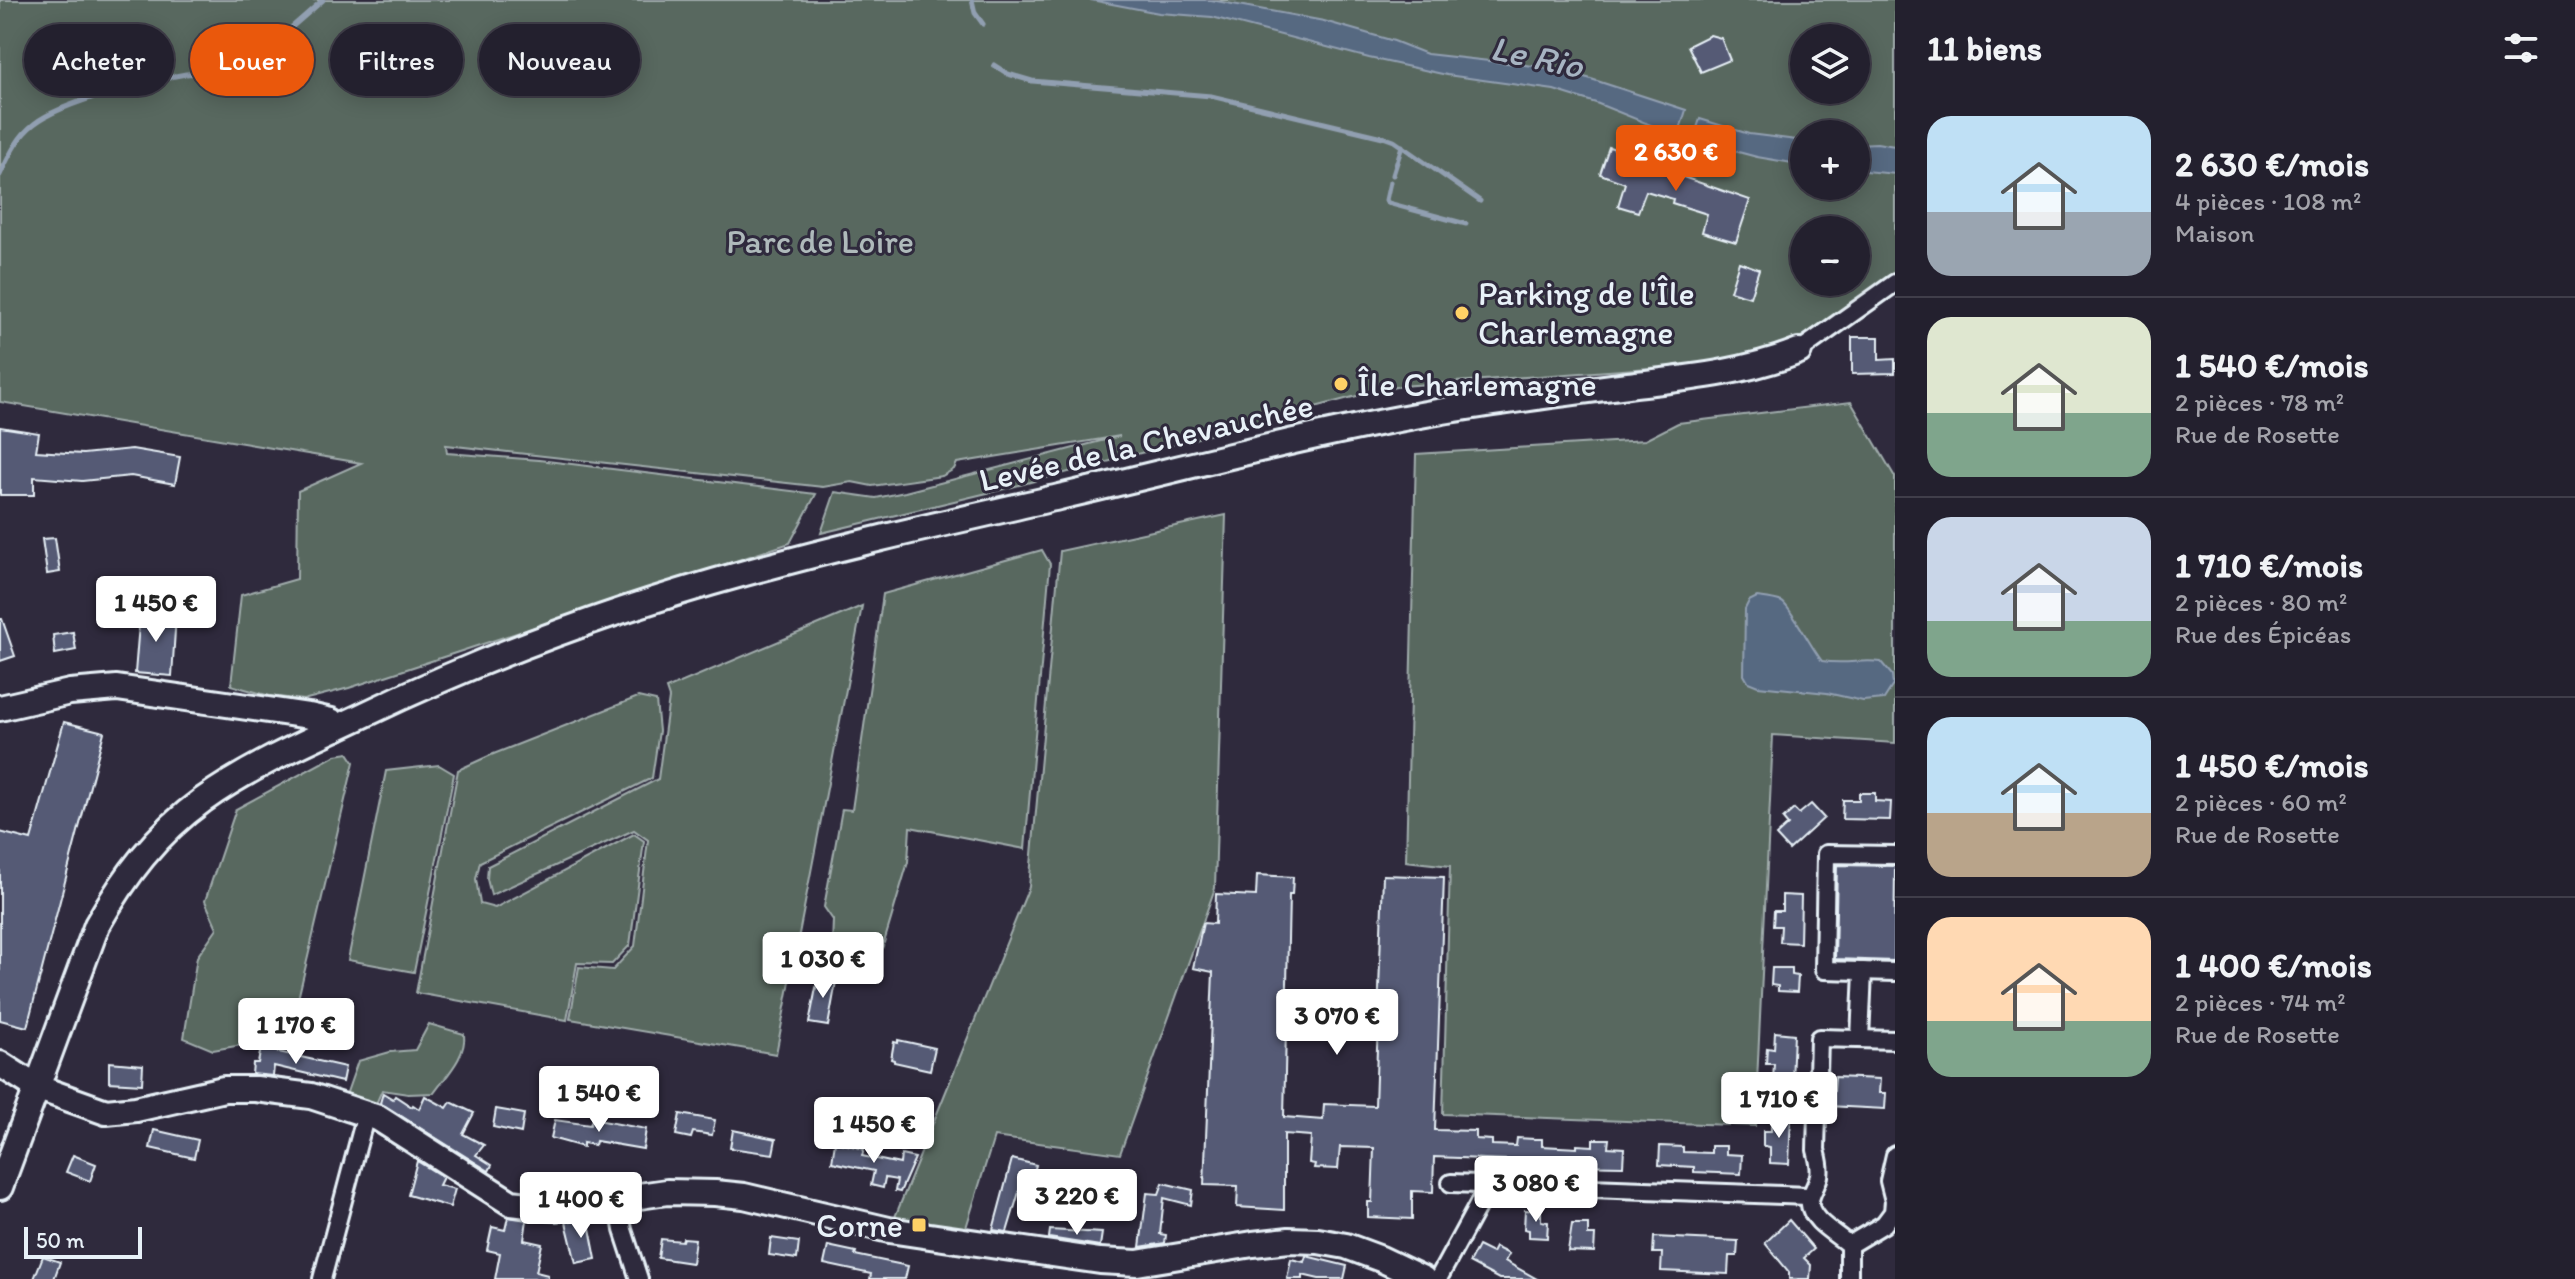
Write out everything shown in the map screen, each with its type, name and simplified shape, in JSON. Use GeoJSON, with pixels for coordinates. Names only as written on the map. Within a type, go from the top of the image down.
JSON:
{"type":"FeatureCollection","features":[{"type":"Feature","properties":{"kind":"street"},"geometry":{"type":"LineString","coordinates":[[1799,351],[1895,283]]}},
{"type":"Feature","properties":{"kind":"street","name":"Levée de la Chevauchée"},"geometry":{"type":"LineString","coordinates":[[0,1187],[97,925],[117,889],[141,856],[172,825],[205,799],[239,777],[336,728],[471,666],[743,573],[885,537],[1401,418],[1527,397],[1729,372],[1766,364],[1799,351]]}},
{"type":"Feature","properties":{"kind":"street"},"geometry":{"type":"LineString","coordinates":[[0,708],[37,697],[117,688],[309,716],[331,721],[336,728]]}},
{"type":"Feature","properties":{"kind":"street"},"geometry":{"type":"LineString","coordinates":[[1895,855],[1826,854],[1824,970],[1895,972]]}},
{"type":"Feature","properties":{"kind":"street"},"geometry":{"type":"LineString","coordinates":[[1860,1039],[1863,971]]}},
{"type":"Feature","properties":{"kind":"street"},"geometry":{"type":"LineString","coordinates":[[1849,1245],[1820,1222],[1808,1196],[1819,1178],[1820,1168],[1816,1150],[1819,1038],[1895,1040]]}},
{"type":"Feature","properties":{"kind":"street"},"geometry":{"type":"LineString","coordinates":[[0,1064],[36,1087],[106,1112],[136,1109],[224,1089],[256,1089],[311,1096],[378,1118],[511,1203],[556,1208],[667,1192],[744,1196],[889,1230],[1137,1263],[1289,1240],[1318,1241],[1346,1246],[1423,1279]]}},
{"type":"Feature","properties":{"kind":"street"},"geometry":{"type":"LineString","coordinates":[[322,1279],[366,1114]]}},
{"type":"Feature","properties":{"kind":"street"},"geometry":{"type":"LineString","coordinates":[[1849,1245],[1884,1224],[1893,1212],[1889,1181],[1895,1155]]}},
{"type":"Feature","properties":{"kind":"street"},"geometry":{"type":"LineString","coordinates":[[1451,1183],[1808,1196]]}},
{"type":"Feature","properties":{"kind":"street"},"geometry":{"type":"LineString","coordinates":[[1438,1279],[1489,1185]]}},
{"type":"Feature","properties":{"kind":"street"},"geometry":{"type":"LineString","coordinates":[[618,1200],[623,1230],[639,1279]]}},
{"type":"Feature","properties":{"kind":"street"},"geometry":{"type":"LineString","coordinates":[[1849,1245],[1849,1279]]}},
{"type":"Feature","properties":{"kind":"green space","name":"Parc de Loire"},"geometry":{"type":"Polygon","coordinates":[[[0,0],[1895,0],[1895,276],[1870,293],[1870,216],[1790,216],[1790,296],[1865,296],[1792,345],[1733,362],[1401,386],[821,533],[835,492],[876,498],[1120,436],[957,463],[954,469],[942,476],[872,486],[852,482],[823,487],[446,445],[447,453],[539,460],[816,494],[790,543],[349,688],[303,700],[270,696],[231,685],[241,595],[297,579],[298,491],[361,463],[0,402],[0,0]]]}},
{"type":"Feature","properties":{"kind":"green space"},"geometry":{"type":"Polygon","coordinates":[[[1851,402],[1895,477],[1895,743],[1773,735],[1755,1126],[1443,1114],[1450,866],[1406,861],[1416,454],[1645,440],[1678,423],[1851,402]]]}},
{"type":"Feature","properties":{"kind":"green space"},"geometry":{"type":"Polygon","coordinates":[[[1226,515],[1215,888],[1120,1154],[994,1137],[965,1231],[893,1222],[1029,887],[1060,551],[1226,515]]]}},
{"type":"Feature","properties":{"kind":"green space"},"geometry":{"type":"Polygon","coordinates":[[[1042,550],[1050,564],[1025,849],[910,827],[908,862],[880,956],[832,945],[833,920],[824,907],[842,809],[852,810],[883,594],[1042,550]]]}},
{"type":"Feature","properties":{"kind":"green space"},"geometry":{"type":"Polygon","coordinates":[[[862,606],[776,1054],[570,1019],[579,967],[613,970],[635,946],[648,840],[634,830],[491,895],[488,866],[658,779],[669,698],[666,689],[862,606]]]}},
{"type":"Feature","properties":{"kind":"green space"},"geometry":{"type":"Polygon","coordinates":[[[638,697],[656,701],[659,731],[652,778],[480,862],[476,879],[480,904],[495,908],[634,834],[644,841],[630,945],[612,964],[577,963],[567,1020],[416,993],[458,770],[638,697]]]}},
{"type":"Feature","properties":{"kind":"green space"},"geometry":{"type":"Polygon","coordinates":[[[348,753],[354,762],[289,1037],[213,1050],[184,1038],[197,957],[217,928],[205,901],[236,809],[336,755],[348,753]]]}},
{"type":"Feature","properties":{"kind":"green space"},"geometry":{"type":"Polygon","coordinates":[[[439,765],[454,774],[414,972],[348,960],[386,771],[439,765]]]}},
{"type":"Feature","properties":{"kind":"green space"},"geometry":{"type":"Polygon","coordinates":[[[429,1024],[464,1034],[459,1058],[434,1093],[408,1094],[382,1090],[376,1104],[346,1095],[358,1061],[390,1052],[415,1050],[429,1024]]]}},
{"type":"Feature","properties":{"kind":"water"},"geometry":{"type":"Polygon","coordinates":[[[1091,0],[1211,0],[1324,21],[1427,54],[1534,66],[1588,78],[1686,110],[1678,136],[1596,103],[1554,90],[1447,75],[1212,17],[1159,13],[1091,0]]]}},
{"type":"Feature","properties":{"kind":"water"},"geometry":{"type":"Polygon","coordinates":[[[1700,119],[1749,134],[1790,139],[1790,163],[1757,157],[1693,140],[1700,119]]]}},
{"type":"Feature","properties":{"kind":"water"},"geometry":{"type":"Polygon","coordinates":[[[1870,143],[1895,146],[1895,174],[1870,171],[1870,143]]]}},
{"type":"Feature","properties":{"kind":"water"},"geometry":{"type":"Polygon","coordinates":[[[1757,597],[1786,605],[1822,661],[1881,662],[1892,675],[1893,685],[1884,699],[1863,701],[1748,682],[1744,675],[1745,609],[1749,601],[1757,597]]]}},
{"type":"Feature","properties":{"kind":"building"},"geometry":{"type":"Polygon","coordinates":[[[1710,35],[1721,38],[1730,60],[1701,72],[1688,46],[1710,35]]]}},
{"type":"Feature","properties":{"kind":"building"},"geometry":{"type":"Polygon","coordinates":[[[1609,147],[1658,162],[1657,168],[1750,200],[1736,242],[1702,232],[1707,214],[1672,203],[1673,199],[1646,191],[1638,212],[1618,206],[1625,183],[1600,174],[1609,147]]]}},
{"type":"Feature","properties":{"kind":"building"},"geometry":{"type":"Polygon","coordinates":[[[1739,262],[1759,269],[1750,297],[1730,291],[1739,262]]]}},
{"type":"Feature","properties":{"kind":"building"},"geometry":{"type":"Polygon","coordinates":[[[1852,337],[1879,337],[1879,360],[1895,359],[1895,373],[1852,374],[1852,337]]]}},
{"type":"Feature","properties":{"kind":"building"},"geometry":{"type":"Polygon","coordinates":[[[0,427],[39,433],[36,451],[83,454],[132,449],[180,457],[175,484],[131,476],[82,481],[34,477],[34,495],[0,495],[0,427]]]}},
{"type":"Feature","properties":{"kind":"building"},"geometry":{"type":"Polygon","coordinates":[[[55,538],[60,572],[47,574],[42,539],[55,538]]]}},
{"type":"Feature","properties":{"kind":"building"},"geometry":{"type":"Polygon","coordinates":[[[140,612],[176,615],[172,676],[135,673],[140,612]]]}},
{"type":"Feature","properties":{"kind":"building"},"geometry":{"type":"Polygon","coordinates":[[[0,619],[15,656],[0,661],[0,619]]]}},
{"type":"Feature","properties":{"kind":"building"},"geometry":{"type":"Polygon","coordinates":[[[73,632],[76,650],[55,654],[53,635],[73,632]]]}},
{"type":"Feature","properties":{"kind":"building"},"geometry":{"type":"Polygon","coordinates":[[[64,722],[104,732],[27,1027],[0,1020],[0,832],[31,840],[64,722]]]}},
{"type":"Feature","properties":{"kind":"building"},"geometry":{"type":"Polygon","coordinates":[[[1859,793],[1875,793],[1875,801],[1891,802],[1890,820],[1842,819],[1843,800],[1859,800],[1859,793]]]}},
{"type":"Feature","properties":{"kind":"building"},"geometry":{"type":"Polygon","coordinates":[[[1811,804],[1824,818],[1789,850],[1776,836],[1788,825],[1783,819],[1794,809],[1799,814],[1811,804]]]}},
{"type":"Feature","properties":{"kind":"building"},"geometry":{"type":"Polygon","coordinates":[[[1837,865],[1895,866],[1894,961],[1835,959],[1837,865]]]}},
{"type":"Feature","properties":{"kind":"building"},"geometry":{"type":"Polygon","coordinates":[[[1257,875],[1293,877],[1292,895],[1289,895],[1284,1117],[1323,1120],[1324,1104],[1375,1106],[1383,875],[1444,877],[1435,1130],[1476,1131],[1476,1139],[1492,1140],[1492,1145],[1516,1146],[1517,1138],[1542,1139],[1542,1146],[1577,1148],[1577,1145],[1593,1146],[1593,1139],[1609,1139],[1608,1147],[1624,1148],[1623,1166],[1510,1164],[1510,1160],[1434,1157],[1433,1192],[1412,1191],[1412,1219],[1368,1217],[1368,1202],[1372,1202],[1374,1148],[1340,1147],[1338,1169],[1314,1168],[1315,1164],[1309,1163],[1311,1136],[1284,1134],[1284,1210],[1237,1207],[1238,1186],[1204,1185],[1213,972],[1193,968],[1203,923],[1215,924],[1216,894],[1256,896],[1257,875]]]}},
{"type":"Feature","properties":{"kind":"building"},"geometry":{"type":"Polygon","coordinates":[[[1782,895],[1801,896],[1800,943],[1780,942],[1781,926],[1773,926],[1774,911],[1782,911],[1782,895]]]}},
{"type":"Feature","properties":{"kind":"building"},"geometry":{"type":"Polygon","coordinates":[[[1772,968],[1792,968],[1792,975],[1798,976],[1797,992],[1778,991],[1778,986],[1771,985],[1772,968]]]}},
{"type":"Feature","properties":{"kind":"building"},"geometry":{"type":"Polygon","coordinates":[[[819,973],[837,976],[828,1026],[809,1023],[819,973]]]}},
{"type":"Feature","properties":{"kind":"building"},"geometry":{"type":"Polygon","coordinates":[[[1775,1032],[1794,1034],[1792,1081],[1773,1080],[1774,1064],[1766,1064],[1767,1048],[1774,1049],[1775,1032]]]}},
{"type":"Feature","properties":{"kind":"building"},"geometry":{"type":"Polygon","coordinates":[[[898,1040],[935,1048],[930,1070],[894,1062],[891,1059],[894,1042],[898,1043],[898,1040]]]}},
{"type":"Feature","properties":{"kind":"building"},"geometry":{"type":"Polygon","coordinates":[[[261,1048],[345,1067],[342,1082],[274,1066],[273,1076],[252,1074],[253,1063],[258,1063],[261,1048]]]}},
{"type":"Feature","properties":{"kind":"building"},"geometry":{"type":"Polygon","coordinates":[[[109,1062],[143,1065],[142,1084],[109,1082],[109,1062]]]}},
{"type":"Feature","properties":{"kind":"building"},"geometry":{"type":"Polygon","coordinates":[[[1835,1077],[1880,1079],[1879,1093],[1886,1093],[1885,1109],[1828,1106],[1829,1090],[1834,1091],[1835,1077]]]}},
{"type":"Feature","properties":{"kind":"building"},"geometry":{"type":"Polygon","coordinates":[[[383,1093],[419,1109],[425,1096],[447,1108],[451,1102],[474,1113],[463,1134],[484,1145],[476,1155],[492,1165],[489,1171],[380,1103],[383,1093]]]}},
{"type":"Feature","properties":{"kind":"building"},"geometry":{"type":"Polygon","coordinates":[[[496,1109],[524,1114],[521,1133],[493,1127],[496,1109]]]}},
{"type":"Feature","properties":{"kind":"building"},"geometry":{"type":"Polygon","coordinates":[[[680,1114],[715,1120],[712,1135],[693,1132],[691,1138],[676,1135],[680,1114]]]}},
{"type":"Feature","properties":{"kind":"building"},"geometry":{"type":"Polygon","coordinates":[[[1771,1116],[1791,1116],[1789,1164],[1770,1163],[1770,1147],[1763,1146],[1763,1131],[1771,1131],[1771,1116]]]}},
{"type":"Feature","properties":{"kind":"building"},"geometry":{"type":"Polygon","coordinates":[[[592,1119],[646,1129],[643,1149],[596,1141],[595,1145],[583,1143],[583,1147],[551,1138],[555,1120],[590,1125],[592,1119]]]}},
{"type":"Feature","properties":{"kind":"building"},"geometry":{"type":"Polygon","coordinates":[[[154,1130],[198,1140],[194,1158],[150,1148],[154,1130]]]}},
{"type":"Feature","properties":{"kind":"building"},"geometry":{"type":"Polygon","coordinates":[[[733,1130],[776,1139],[773,1154],[730,1148],[733,1130]]]}},
{"type":"Feature","properties":{"kind":"building"},"geometry":{"type":"Polygon","coordinates":[[[835,1142],[864,1149],[862,1156],[900,1164],[901,1155],[915,1158],[900,1192],[895,1191],[897,1180],[885,1178],[883,1188],[871,1185],[874,1171],[832,1162],[835,1142]]]}},
{"type":"Feature","properties":{"kind":"building"},"geometry":{"type":"Polygon","coordinates":[[[1660,1146],[1683,1147],[1683,1152],[1711,1153],[1711,1146],[1726,1146],[1726,1154],[1742,1155],[1741,1174],[1694,1172],[1694,1167],[1659,1165],[1660,1146]]]}},
{"type":"Feature","properties":{"kind":"building"},"geometry":{"type":"Polygon","coordinates":[[[73,1155],[96,1164],[90,1181],[66,1172],[73,1155]]]}},
{"type":"Feature","properties":{"kind":"building"},"geometry":{"type":"Polygon","coordinates":[[[1012,1159],[1036,1165],[1032,1180],[1023,1179],[1007,1232],[993,1230],[1012,1159]]]}},
{"type":"Feature","properties":{"kind":"building"},"geometry":{"type":"Polygon","coordinates":[[[417,1161],[443,1177],[439,1185],[455,1189],[450,1207],[408,1195],[417,1161]]]}},
{"type":"Feature","properties":{"kind":"building"},"geometry":{"type":"Polygon","coordinates":[[[1073,1175],[1098,1181],[1094,1197],[1069,1190],[1073,1175]]]}},
{"type":"Feature","properties":{"kind":"building"},"geometry":{"type":"Polygon","coordinates":[[[1163,1183],[1193,1190],[1191,1205],[1164,1198],[1160,1234],[1166,1235],[1165,1243],[1140,1247],[1147,1193],[1159,1194],[1163,1183]]]}},
{"type":"Feature","properties":{"kind":"building"},"geometry":{"type":"Polygon","coordinates":[[[1525,1210],[1541,1211],[1541,1221],[1548,1222],[1547,1238],[1529,1237],[1529,1230],[1524,1229],[1525,1210]]]}},
{"type":"Feature","properties":{"kind":"building"},"geometry":{"type":"Polygon","coordinates":[[[508,1217],[527,1220],[524,1240],[542,1244],[536,1272],[548,1275],[548,1279],[495,1279],[500,1253],[487,1250],[492,1227],[505,1230],[508,1217]]]}},
{"type":"Feature","properties":{"kind":"building"},"geometry":{"type":"Polygon","coordinates":[[[588,1218],[596,1259],[576,1263],[566,1222],[588,1218]]]}},
{"type":"Feature","properties":{"kind":"building"},"geometry":{"type":"Polygon","coordinates":[[[1789,1220],[1814,1249],[1804,1258],[1811,1265],[1810,1279],[1789,1279],[1789,1272],[1765,1243],[1789,1220]]]}},
{"type":"Feature","properties":{"kind":"building"},"geometry":{"type":"Polygon","coordinates":[[[1572,1224],[1588,1224],[1588,1235],[1595,1235],[1594,1252],[1568,1251],[1572,1224]]]}},
{"type":"Feature","properties":{"kind":"building"},"geometry":{"type":"Polygon","coordinates":[[[1050,1230],[1102,1233],[1100,1246],[1049,1238],[1050,1230]]]}},
{"type":"Feature","properties":{"kind":"building"},"geometry":{"type":"Polygon","coordinates":[[[1654,1237],[1738,1241],[1737,1256],[1729,1256],[1728,1274],[1661,1271],[1662,1253],[1653,1253],[1654,1237]]]}},
{"type":"Feature","properties":{"kind":"building"},"geometry":{"type":"Polygon","coordinates":[[[683,1238],[695,1239],[692,1263],[658,1258],[661,1239],[682,1241],[683,1238]]]}},
{"type":"Feature","properties":{"kind":"building"},"geometry":{"type":"Polygon","coordinates":[[[771,1238],[799,1242],[797,1259],[769,1255],[771,1238]]]}},
{"type":"Feature","properties":{"kind":"building"},"geometry":{"type":"Polygon","coordinates":[[[828,1246],[908,1266],[905,1279],[870,1279],[871,1274],[824,1264],[828,1246]]]}},
{"type":"Feature","properties":{"kind":"building"},"geometry":{"type":"Polygon","coordinates":[[[1478,1246],[1492,1253],[1495,1247],[1509,1254],[1505,1261],[1537,1279],[1499,1279],[1469,1263],[1478,1246]]]}},
{"type":"Feature","properties":{"kind":"building"},"geometry":{"type":"Polygon","coordinates":[[[43,1256],[60,1262],[54,1279],[34,1279],[43,1256]]]}},
{"type":"Feature","properties":{"kind":"building"},"geometry":{"type":"Polygon","coordinates":[[[1306,1256],[1347,1266],[1344,1279],[1302,1275],[1302,1279],[1287,1279],[1291,1259],[1304,1262],[1306,1256]]]}},
{"type":"Feature","properties":{"kind":"waterway","name":"Le Rio"},"geometry":{"type":"LineString","coordinates":[[0,175],[23,135],[47,116],[84,100],[129,87],[186,74],[218,72],[236,66],[276,40],[323,0]]}},
{"type":"Feature","properties":{"kind":"waterway"},"geometry":{"type":"LineString","coordinates":[[972,0],[975,13],[983,24]]}},
{"type":"Feature","properties":{"kind":"waterway"},"geometry":{"type":"LineString","coordinates":[[994,65],[1008,74],[1032,81],[1211,96],[1383,137],[1394,141],[1480,201]]}},
{"type":"Feature","properties":{"kind":"waterway"},"geometry":{"type":"LineString","coordinates":[[1393,175],[1402,146]]}},
{"type":"Feature","properties":{"kind":"waterway"},"geometry":{"type":"LineString","coordinates":[[1390,182],[1388,203],[1466,224]]}},
{"type":"Feature","properties":{"kind":"place","name":"Parking de l'Île Charlemagne"},"geometry":{"type":"Point","coordinates":[1462,313]}},
{"type":"Feature","properties":{"kind":"place","name":"Île Charlemagne"},"geometry":{"type":"Point","coordinates":[1341,384]}},
{"type":"Feature","properties":{"kind":"place","name":"Corne"},"geometry":{"type":"Point","coordinates":[919,1225]}}]}
